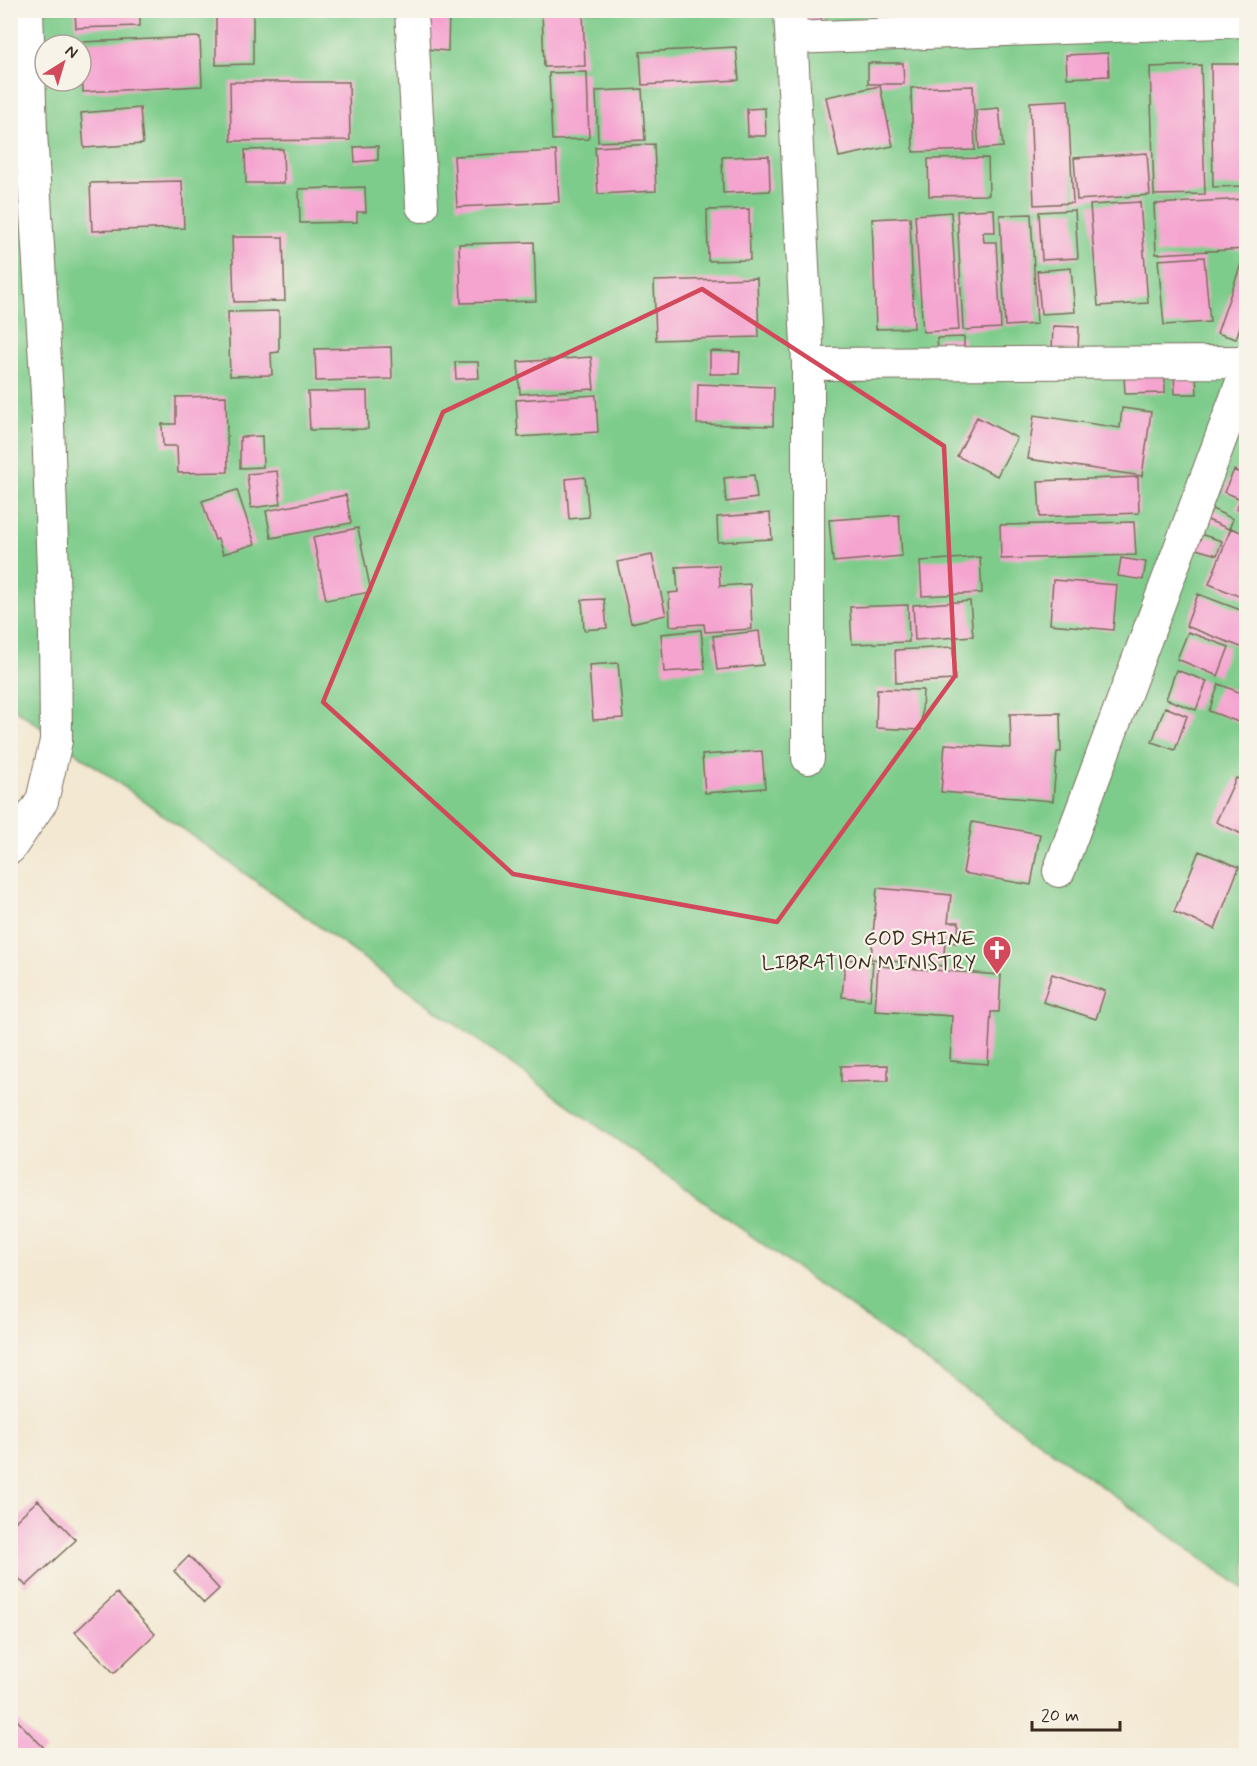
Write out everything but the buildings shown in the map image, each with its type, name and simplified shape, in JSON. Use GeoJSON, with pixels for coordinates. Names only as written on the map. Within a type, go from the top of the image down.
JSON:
{"type":"FeatureCollection","features":[{"type":"Feature","properties":{"kind":"street"},"geometry":{"type":"LineString","coordinates":[[10,848],[42,801],[56,741],[56,633],[47,394],[21,132],[27,10]]}},
{"type":"Feature","properties":{"kind":"street"},"geometry":{"type":"LineString","coordinates":[[411,10],[422,206]]}},
{"type":"Feature","properties":{"kind":"street"},"geometry":{"type":"LineString","coordinates":[[808,758],[808,364],[791,24],[1246,21]]}},
{"type":"Feature","properties":{"kind":"street"},"geometry":{"type":"LineString","coordinates":[[808,364],[1246,362]]}},
{"type":"Feature","properties":{"kind":"street"},"geometry":{"type":"LineString","coordinates":[[1059,871],[1246,371]]}},
{"type":"Feature","properties":{"kind":"highlighted area"},"geometry":{"type":"Polygon","coordinates":[[[702,289],[944,446],[955,676],[777,922],[513,874],[323,702],[443,412],[702,289]]]}},
{"type":"Feature","properties":{"kind":"green space"},"geometry":{"type":"Polygon","coordinates":[[[11,11],[1246,11],[1246,1590],[11,706],[11,11]]]}},
{"type":"Feature","properties":{"kind":"place","name":"GOD SHINE LIBRATION MINISTRY"},"geometry":{"type":"Point","coordinates":[997,976]}}]}
